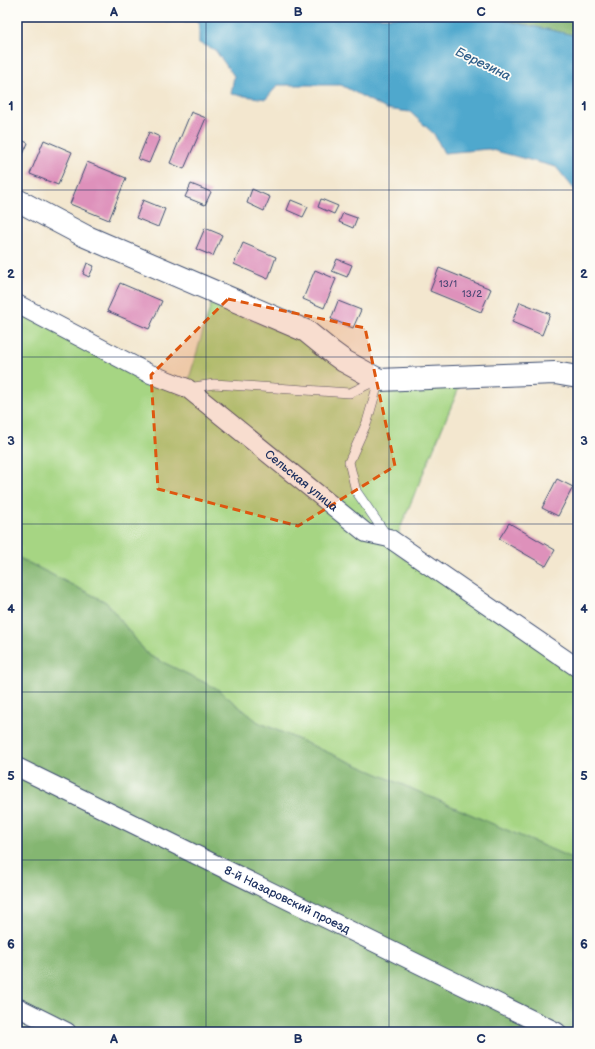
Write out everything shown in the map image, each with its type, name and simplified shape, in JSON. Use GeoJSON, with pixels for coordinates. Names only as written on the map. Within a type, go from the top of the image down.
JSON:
{"type":"FeatureCollection","features":[{"type":"Feature","properties":{"kind":"street"},"geometry":{"type":"LineString","coordinates":[[17,200],[85,236],[306,331],[344,361],[379,380],[555,373],[578,377]]}},
{"type":"Feature","properties":{"kind":"street","name":"Сельская улица"},"geometry":{"type":"LineString","coordinates":[[17,304],[148,373],[187,388],[366,533],[389,538],[578,668]]}},
{"type":"Feature","properties":{"kind":"street","name":"8-й Назаровский проезд"},"geometry":{"type":"LineString","coordinates":[[17,767],[557,1032]]}},
{"type":"Feature","properties":{"kind":"street"},"geometry":{"type":"LineString","coordinates":[[17,1007],[67,1032]]}},
{"type":"Feature","properties":{"kind":"lane"},"geometry":{"type":"LineString","coordinates":[[187,388],[214,384],[350,393],[379,380]]}},
{"type":"Feature","properties":{"kind":"lane"},"geometry":{"type":"LineString","coordinates":[[379,380],[367,422],[349,462],[356,491],[389,538]]}},
{"type":"Feature","properties":{"kind":"highlighted area"},"geometry":{"type":"Polygon","coordinates":[[[228,299],[365,328],[395,466],[298,526],[158,489],[151,375],[228,299]]]}},
{"type":"Feature","properties":{"kind":"green space"},"geometry":{"type":"Polygon","coordinates":[[[490,17],[578,17],[578,36],[490,17]]]}},
{"type":"Feature","properties":{"kind":"green space"},"geometry":{"type":"Polygon","coordinates":[[[211,304],[302,340],[341,368],[461,383],[399,531],[397,554],[578,663],[578,861],[258,722],[216,688],[148,655],[106,602],[17,557],[17,311],[184,396],[211,304]]]}},
{"type":"Feature","properties":{"kind":"green space"},"geometry":{"type":"Polygon","coordinates":[[[17,557],[106,602],[148,655],[216,688],[258,722],[578,861],[578,1032],[17,1032],[17,557]]]}},
{"type":"Feature","properties":{"kind":"water","name":"Березина"},"geometry":{"type":"Polygon","coordinates":[[[162,17],[490,17],[578,36],[578,194],[556,167],[488,149],[444,153],[434,134],[410,112],[386,109],[341,85],[278,85],[266,99],[231,94],[234,76],[215,50],[199,43],[199,21],[166,22],[162,17]]]}},
{"type":"Feature","properties":{"kind":"building"},"geometry":{"type":"Polygon","coordinates":[[[191,112],[206,118],[184,169],[170,163],[191,112]]]}},
{"type":"Feature","properties":{"kind":"building"},"geometry":{"type":"Polygon","coordinates":[[[149,132],[160,137],[149,163],[138,159],[149,132]]]}},
{"type":"Feature","properties":{"kind":"building"},"geometry":{"type":"Polygon","coordinates":[[[17,138],[28,143],[21,159],[17,158],[17,138]]]}},
{"type":"Feature","properties":{"kind":"building"},"geometry":{"type":"Polygon","coordinates":[[[44,140],[72,152],[58,185],[30,174],[44,140]]]}},
{"type":"Feature","properties":{"kind":"building"},"geometry":{"type":"Polygon","coordinates":[[[87,162],[126,178],[109,220],[70,204],[87,162]]]}},
{"type":"Feature","properties":{"kind":"building"},"geometry":{"type":"Polygon","coordinates":[[[191,184],[211,192],[205,205],[185,197],[191,184]]]}},
{"type":"Feature","properties":{"kind":"building"},"geometry":{"type":"Polygon","coordinates":[[[252,189],[270,197],[264,211],[247,203],[252,189]]]}},
{"type":"Feature","properties":{"kind":"building"},"geometry":{"type":"Polygon","coordinates":[[[321,199],[338,206],[334,214],[318,207],[321,199]]]}},
{"type":"Feature","properties":{"kind":"building"},"geometry":{"type":"Polygon","coordinates":[[[143,200],[165,209],[158,227],[136,218],[143,200]]]}},
{"type":"Feature","properties":{"kind":"building"},"geometry":{"type":"Polygon","coordinates":[[[291,200],[308,207],[303,217],[287,210],[291,200]]]}},
{"type":"Feature","properties":{"kind":"building"},"geometry":{"type":"Polygon","coordinates":[[[343,213],[357,218],[353,228],[339,222],[343,213]]]}},
{"type":"Feature","properties":{"kind":"building"},"geometry":{"type":"Polygon","coordinates":[[[205,228],[222,235],[213,256],[196,249],[205,228]]]}},
{"type":"Feature","properties":{"kind":"building"},"geometry":{"type":"Polygon","coordinates":[[[243,243],[276,257],[268,279],[234,264],[243,243]]]}},
{"type":"Feature","properties":{"kind":"building"},"geometry":{"type":"Polygon","coordinates":[[[337,259],[352,265],[347,277],[332,271],[337,259]]]}},
{"type":"Feature","properties":{"kind":"building"},"geometry":{"type":"Polygon","coordinates":[[[87,263],[94,266],[89,277],[83,274],[87,263]]]}},
{"type":"Feature","properties":{"kind":"building"},"geometry":{"type":"Polygon","coordinates":[[[439,268],[491,289],[481,312],[430,291],[439,268]]]}},
{"type":"Feature","properties":{"kind":"building"},"geometry":{"type":"Polygon","coordinates":[[[315,270],[336,279],[324,308],[303,299],[315,270]]]}},
{"type":"Feature","properties":{"kind":"building"},"geometry":{"type":"Polygon","coordinates":[[[120,283],[162,301],[149,329],[107,311],[120,283]]]}},
{"type":"Feature","properties":{"kind":"building"},"geometry":{"type":"Polygon","coordinates":[[[338,301],[361,310],[353,328],[331,319],[338,301]]]}},
{"type":"Feature","properties":{"kind":"building"},"geometry":{"type":"Polygon","coordinates":[[[520,302],[550,314],[542,335],[512,322],[520,302]]]}},
{"type":"Feature","properties":{"kind":"building"},"geometry":{"type":"Polygon","coordinates":[[[557,479],[573,487],[558,516],[542,508],[557,479]]]}},
{"type":"Feature","properties":{"kind":"building"},"geometry":{"type":"Polygon","coordinates":[[[509,523],[555,550],[546,566],[499,539],[509,523]]]}}]}
